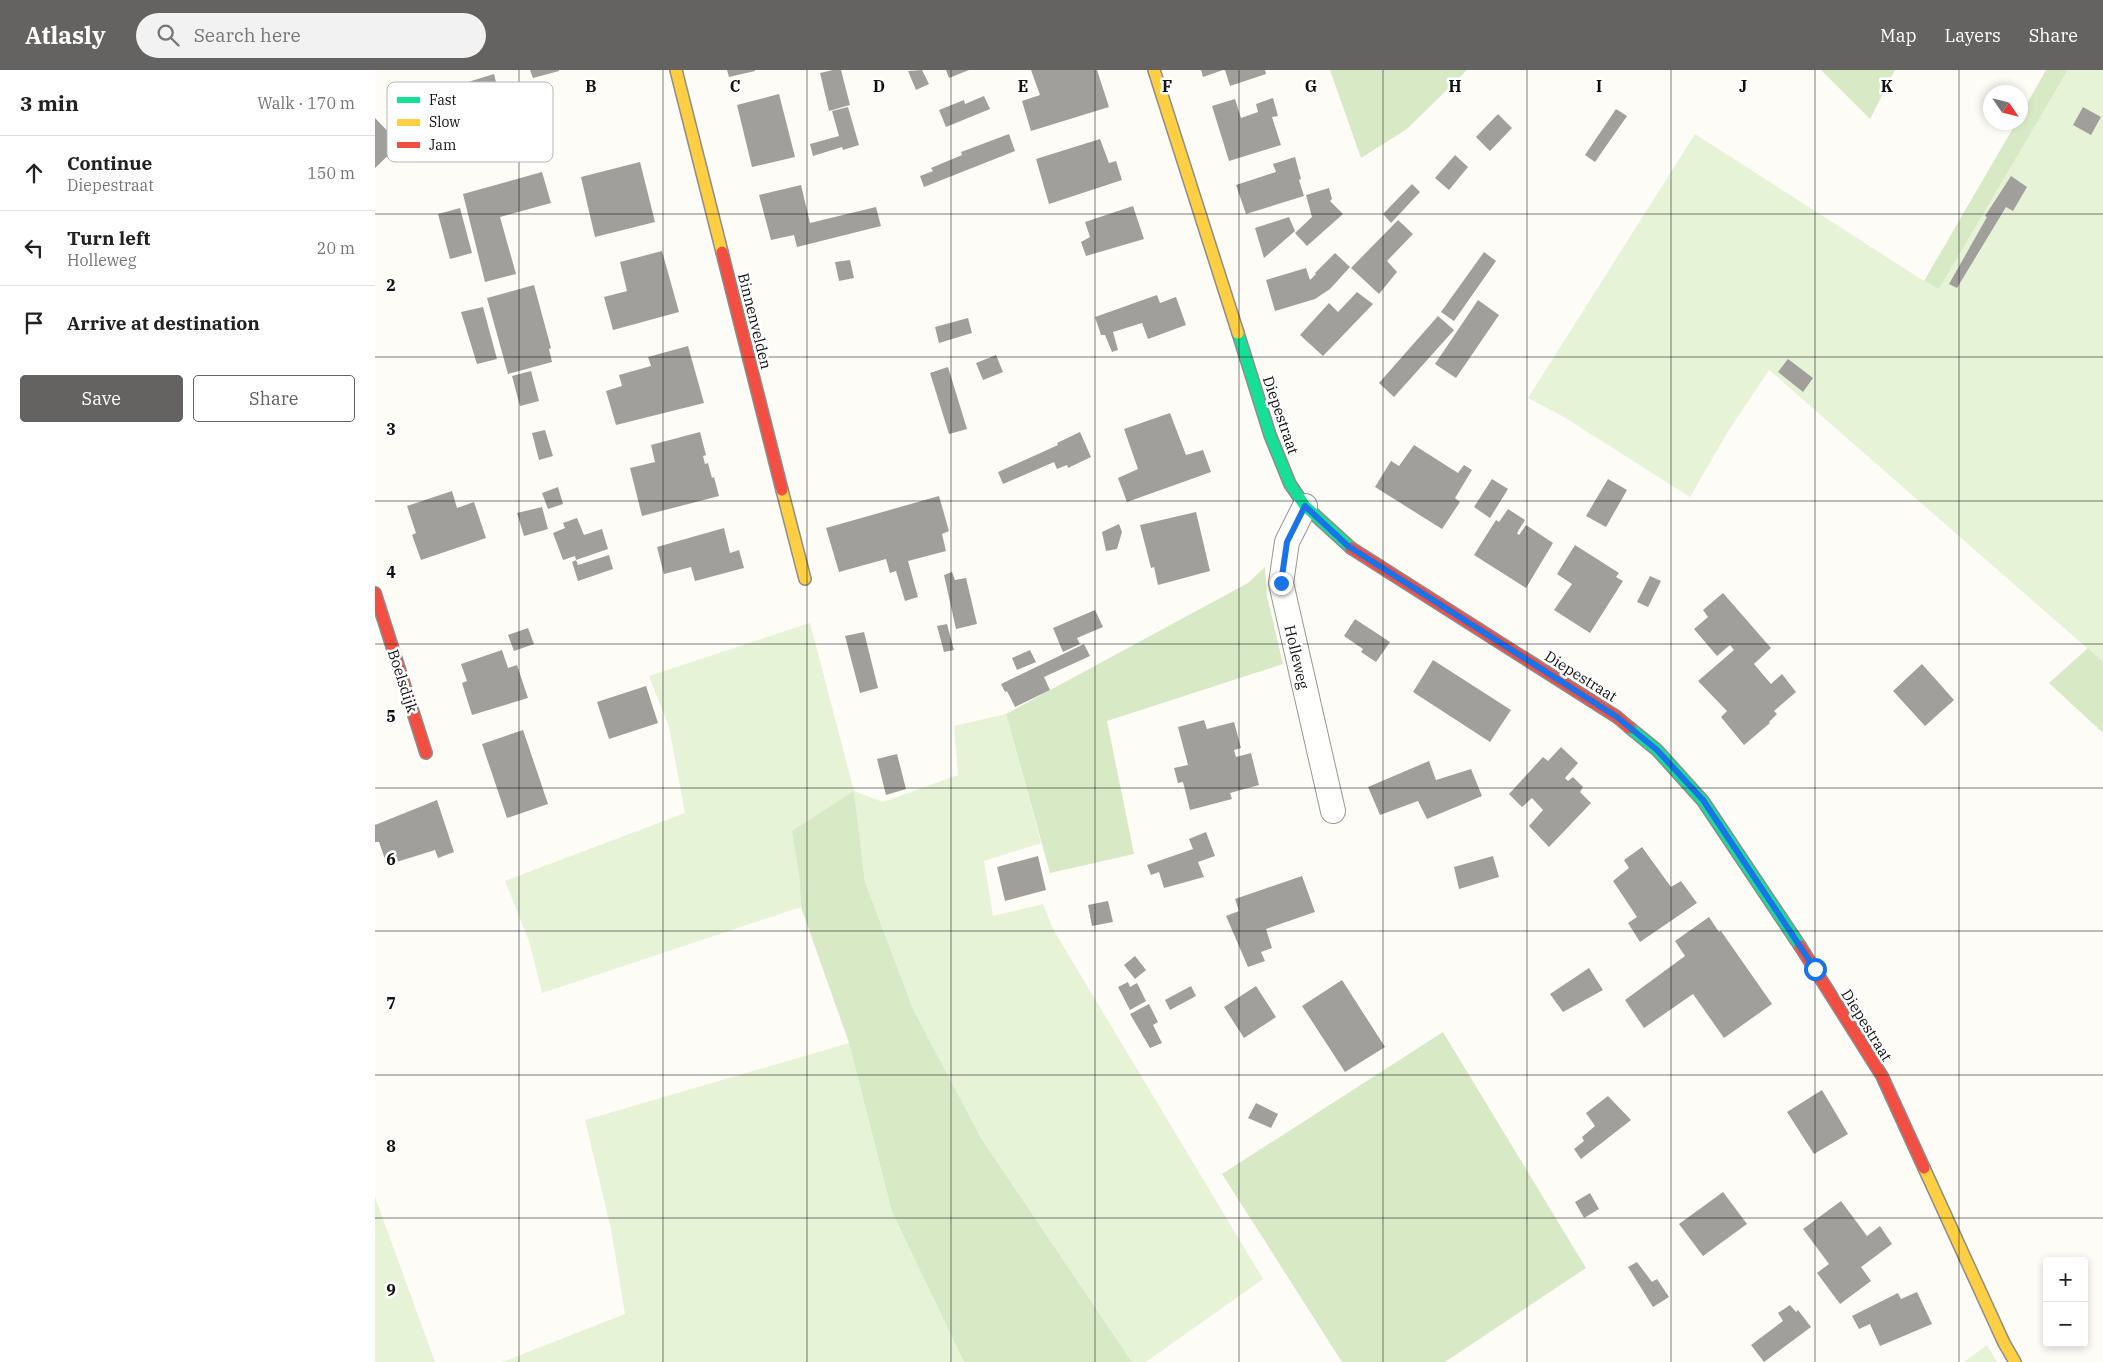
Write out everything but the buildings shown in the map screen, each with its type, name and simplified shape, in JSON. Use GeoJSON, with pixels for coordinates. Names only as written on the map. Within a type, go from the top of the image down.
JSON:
{"type":"FeatureCollection","features":[{"type":"Feature","properties":{"kind":"street","name":"Binnenvelden"},"geometry":{"type":"LineString","coordinates":[[676,70],[805,579]]}},
{"type":"Feature","properties":{"kind":"street","name":"Diepestraat"},"geometry":{"type":"LineString","coordinates":[[1155,70],[1270,435],[1290,484],[1305,506],[1348,546],[1617,717],[1657,750],[1703,800],[1815,969],[1881,1076],[2004,1343],[2015,1362]]}},
{"type":"Feature","properties":{"kind":"street","name":"Holleweg"},"geometry":{"type":"LineString","coordinates":[[1305,506],[1287,542],[1281,583],[1333,811]]}},
{"type":"Feature","properties":{"kind":"street","name":"Boelsdijk"},"geometry":{"type":"LineString","coordinates":[[377,605],[425,753]]}},
{"type":"Feature","properties":{"kind":"green space"},"geometry":{"type":"Polygon","coordinates":[[[1330,70],[1467,70],[1407,129],[1361,158],[1330,70]]]}},
{"type":"Feature","properties":{"kind":"green space"},"geometry":{"type":"Polygon","coordinates":[[[1821,70],[1895,70],[1870,119],[1821,70]]]}},
{"type":"Feature","properties":{"kind":"green space"},"geometry":{"type":"Polygon","coordinates":[[[2046,70],[2068,70],[1939,289],[1924,281],[2012,130],[2028,130],[2028,102],[2046,70]]]}},
{"type":"Feature","properties":{"kind":"green space"},"geometry":{"type":"Polygon","coordinates":[[[2068,70],[2103,70],[2103,662],[1769,370],[1727,433],[1690,497],[1564,417],[1528,398],[1695,134],[1939,289],[2068,70]]]}},
{"type":"Feature","properties":{"kind":"green space"},"geometry":{"type":"Polygon","coordinates":[[[1265,567],[1267,596],[1283,664],[1107,721],[1134,854],[1050,873],[1006,714],[1248,583],[1265,567]]]}},
{"type":"Feature","properties":{"kind":"green space"},"geometry":{"type":"Polygon","coordinates":[[[810,623],[854,791],[883,802],[958,775],[954,726],[1006,714],[1041,843],[984,861],[993,916],[1043,904],[1053,929],[1263,1279],[1146,1362],[1132,1362],[981,1138],[913,1009],[865,882],[854,792],[799,873],[801,907],[542,993],[529,941],[505,881],[685,813],[669,727],[649,676],[810,623]]]}},
{"type":"Feature","properties":{"kind":"green space"},"geometry":{"type":"Polygon","coordinates":[[[2088,648],[2103,662],[2103,733],[2049,683],[2088,648]]]}},
{"type":"Feature","properties":{"kind":"green space"},"geometry":{"type":"Polygon","coordinates":[[[854,791],[865,882],[913,1009],[981,1138],[1132,1362],[964,1362],[892,1212],[849,1043],[801,907],[799,873],[792,831],[854,791]]]}},
{"type":"Feature","properties":{"kind":"green space"},"geometry":{"type":"Polygon","coordinates":[[[1443,1032],[1586,1268],[1445,1362],[1342,1362],[1222,1174],[1443,1032]]]}},
{"type":"Feature","properties":{"kind":"green space"},"geometry":{"type":"Polygon","coordinates":[[[849,1043],[892,1212],[964,1362],[502,1362],[625,1314],[611,1229],[585,1120],[849,1043]]]}},
{"type":"Feature","properties":{"kind":"green space"},"geometry":{"type":"Polygon","coordinates":[[[375,1197],[435,1362],[375,1362],[375,1197]]]}},
{"type":"Feature","properties":{"kind":"green space"},"geometry":{"type":"Polygon","coordinates":[[[1987,1345],[1997,1362],[1964,1362],[1987,1345]]]}},
{"type":"Feature","properties":{"kind":"traffic: fast"},"geometry":{"type":"LineString","coordinates":[[1238,333],[1270,435],[1290,484],[1305,506],[1351,548]]}},
{"type":"Feature","properties":{"kind":"traffic: fast"},"geometry":{"type":"LineString","coordinates":[[1630,728],[1657,750],[1703,801],[1800,946]]}},
{"type":"Feature","properties":{"kind":"traffic: slow"},"geometry":{"type":"LineString","coordinates":[[676,70],[722,252]]}},
{"type":"Feature","properties":{"kind":"traffic: slow"},"geometry":{"type":"LineString","coordinates":[[1154,70],[1238,333]]}},
{"type":"Feature","properties":{"kind":"traffic: slow"},"geometry":{"type":"LineString","coordinates":[[782,490],[805,579]]}},
{"type":"Feature","properties":{"kind":"traffic: slow"},"geometry":{"type":"LineString","coordinates":[[1924,1168],[2004,1343],[2015,1362]]}},
{"type":"Feature","properties":{"kind":"traffic: jam"},"geometry":{"type":"LineString","coordinates":[[722,252],[782,490]]}},
{"type":"Feature","properties":{"kind":"traffic: jam"},"geometry":{"type":"LineString","coordinates":[[1351,548],[1617,717],[1630,728]]}},
{"type":"Feature","properties":{"kind":"traffic: jam"},"geometry":{"type":"LineString","coordinates":[[375,593],[426,753]]}},
{"type":"Feature","properties":{"kind":"traffic: jam"},"geometry":{"type":"LineString","coordinates":[[1800,946],[1882,1076],[1924,1168]]}},
{"type":"Feature","properties":{"kind":"route"},"geometry":{"type":"LineString","coordinates":[[1281,583],[1287,542],[1305,506],[1348,546],[1617,717],[1657,750],[1703,800],[1815,969]]}}]}
